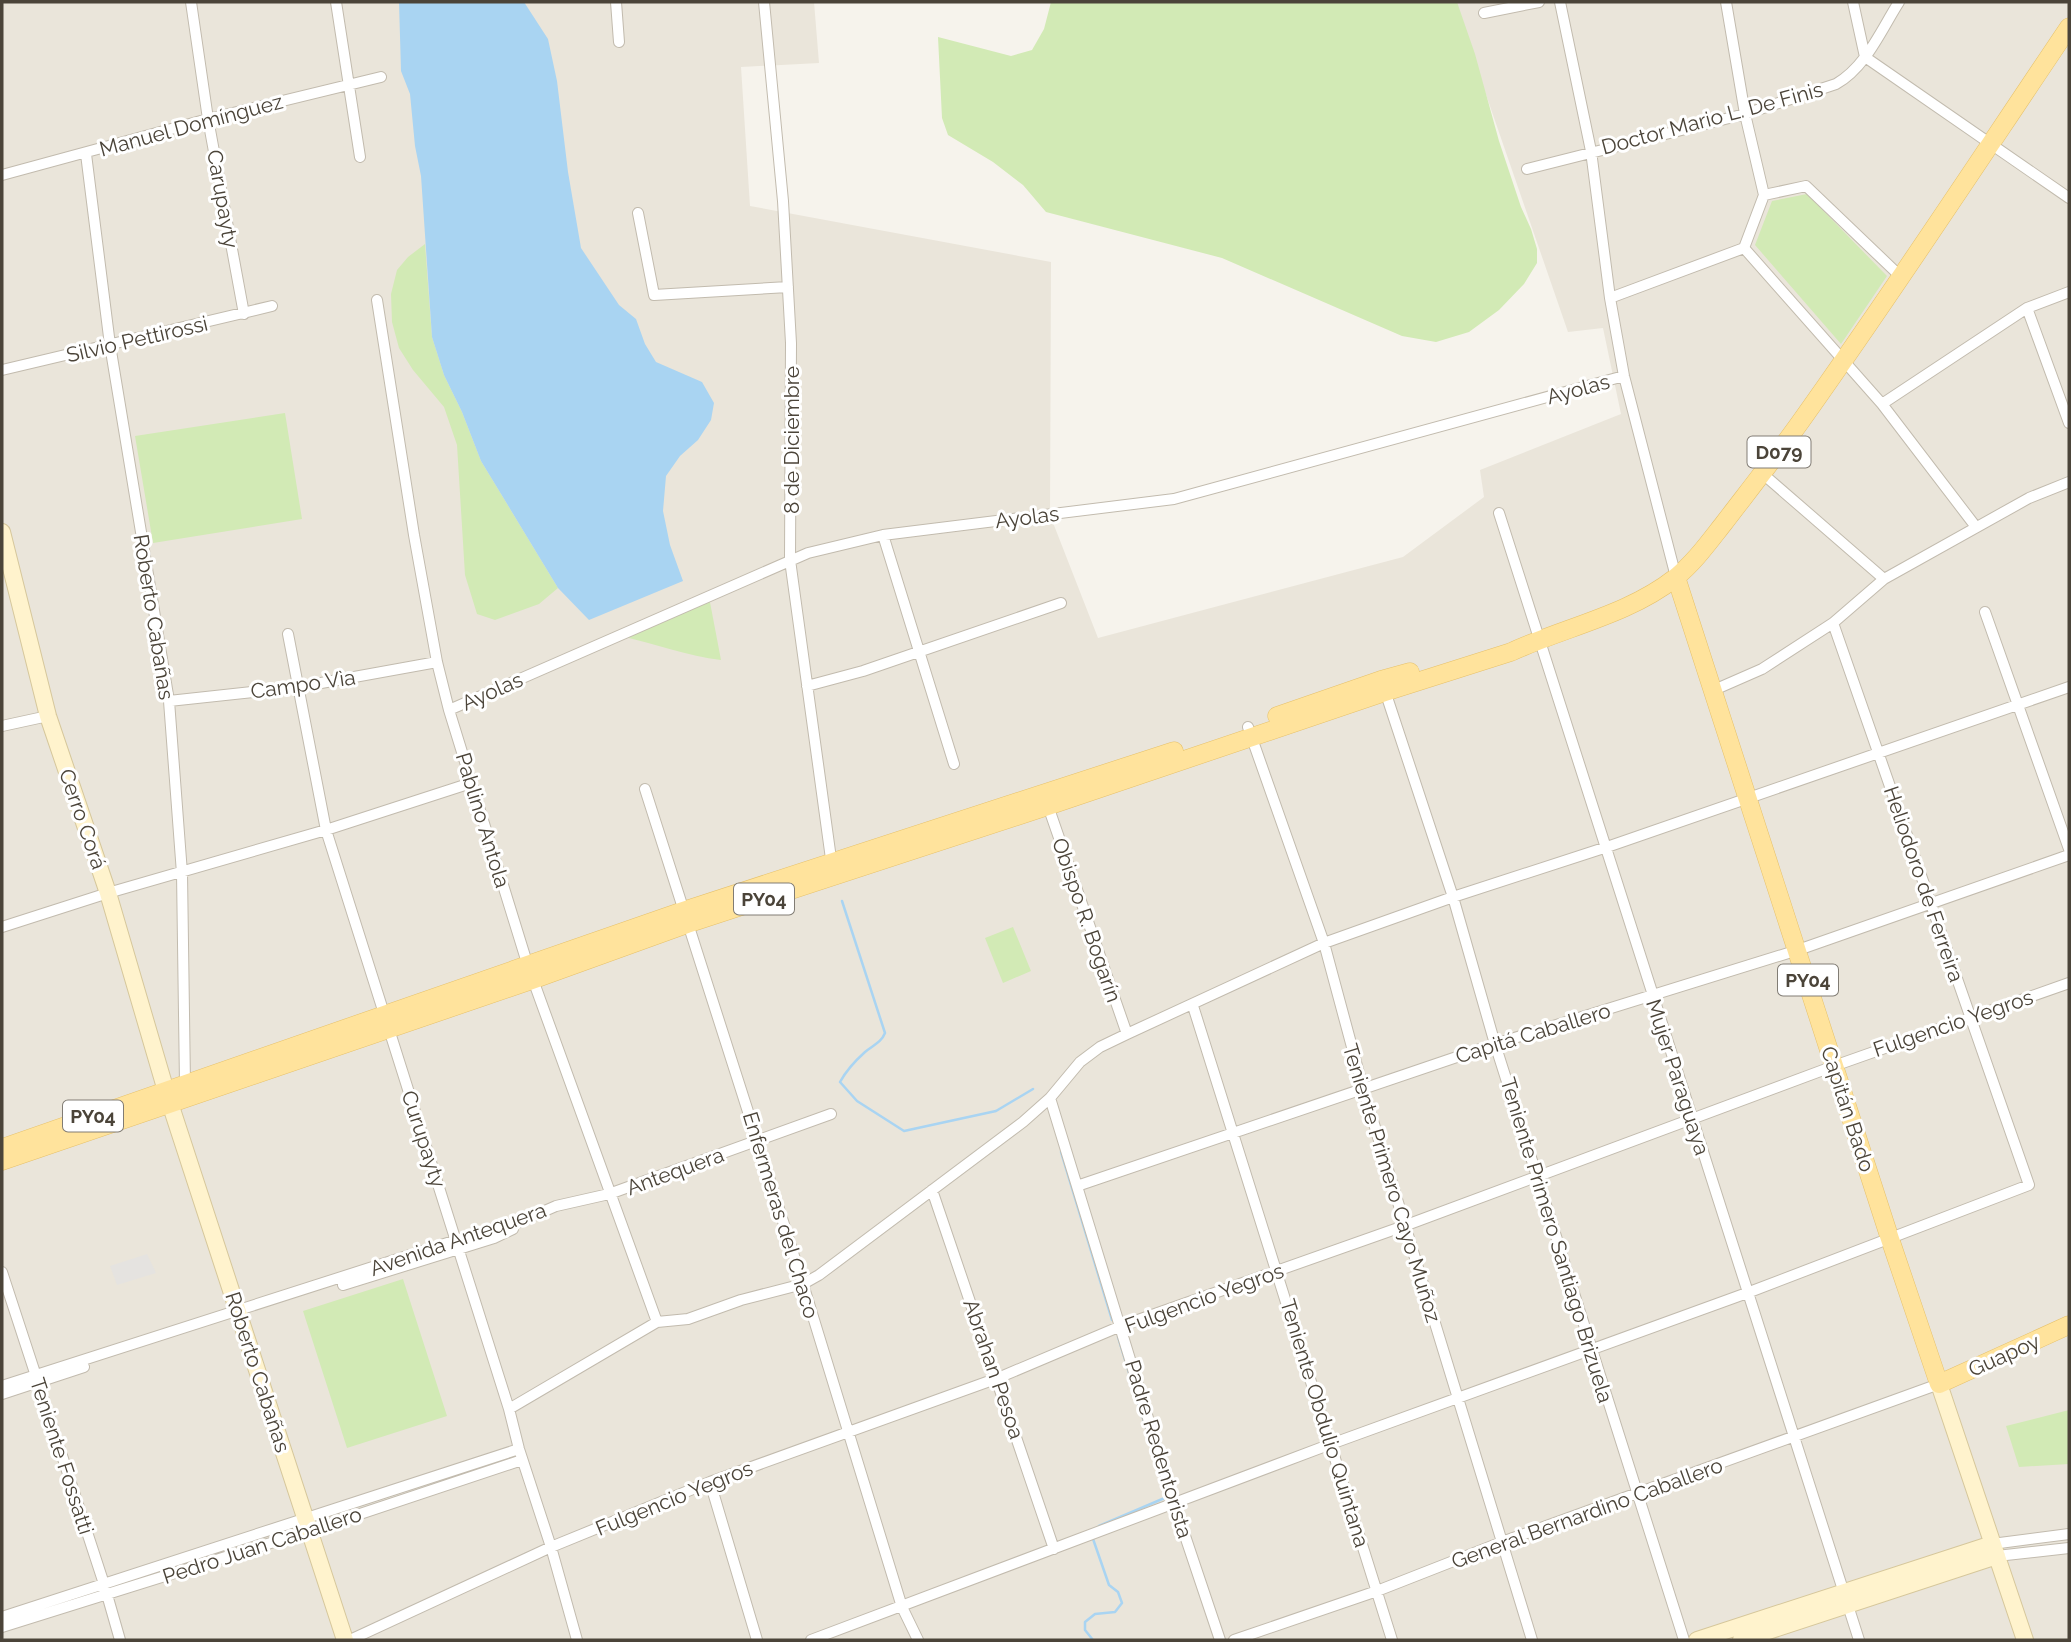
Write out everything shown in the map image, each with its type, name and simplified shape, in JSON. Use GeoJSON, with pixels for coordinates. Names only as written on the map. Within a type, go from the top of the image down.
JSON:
{"type":"FeatureCollection","features":[{"type":"Feature","properties":{"kind":"main road","name":"D079"},"geometry":{"type":"LineString","coordinates":[[1676,577],[1700,553],[1763,474],[1844,360],[2069,27]]}},
{"type":"Feature","properties":{"kind":"main road","name":"Cerro Corá"},"geometry":{"type":"LineString","coordinates":[[2,532],[48,716],[108,893],[169,1097]]}},
{"type":"Feature","properties":{"kind":"main road","name":"PY04"},"geometry":{"type":"LineString","coordinates":[[2,1148],[169,1097],[685,918],[1383,686],[1510,645],[1534,641],[1631,605],[1676,577]]}},
{"type":"Feature","properties":{"kind":"main road","name":"Capitán Bado"},"geometry":{"type":"LineString","coordinates":[[1676,577],[1890,1239],[2025,1640]]}},
{"type":"Feature","properties":{"kind":"main road","name":"PY04"},"geometry":{"type":"LineString","coordinates":[[833,869],[1048,806],[1250,732]]}},
{"type":"Feature","properties":{"kind":"main road","name":"PY04"},"geometry":{"type":"LineString","coordinates":[[2,1161],[169,1097],[185,1084],[386,1023]]}},
{"type":"Feature","properties":{"kind":"main road","name":"Roberto Cabañas"},"geometry":{"type":"LineString","coordinates":[[169,1097],[345,1640]]}},
{"type":"Feature","properties":{"kind":"main road","name":"Guapoy"},"geometry":{"type":"LineString","coordinates":[[1939,1384],[2069,1325]]}},
{"type":"Feature","properties":{"kind":"main road"},"geometry":{"type":"LineString","coordinates":[[1697,1640],[1845,1598],[1995,1550]]}},
{"type":"Feature","properties":{"kind":"main road"},"geometry":{"type":"LineString","coordinates":[[1741,1640],[1845,1598]]}},
{"type":"Feature","properties":{"kind":"street","name":"Carupayty"},"geometry":{"type":"LineString","coordinates":[[191,2],[208,119],[244,314]]}},
{"type":"Feature","properties":{"kind":"street"},"geometry":{"type":"LineString","coordinates":[[336,2],[360,157]]}},
{"type":"Feature","properties":{"kind":"street"},"geometry":{"type":"LineString","coordinates":[[616,2],[620,42]]}},
{"type":"Feature","properties":{"kind":"street","name":"8 de Diciembre"},"geometry":{"type":"LineString","coordinates":[[764,2],[783,201],[792,343],[790,560],[833,869]]}},
{"type":"Feature","properties":{"kind":"street"},"geometry":{"type":"LineString","coordinates":[[1483,13],[1539,2]]}},
{"type":"Feature","properties":{"kind":"street"},"geometry":{"type":"LineString","coordinates":[[1560,2],[1591,151],[1610,298],[1624,376],[1676,577]]}},
{"type":"Feature","properties":{"kind":"street"},"geometry":{"type":"LineString","coordinates":[[1610,298],[1744,248],[1764,195],[1745,114],[1726,2]]}},
{"type":"Feature","properties":{"kind":"street"},"geometry":{"type":"LineString","coordinates":[[1853,2],[1865,57],[2069,198]]}},
{"type":"Feature","properties":{"kind":"street","name":"Doctor Mario L. De Finis"},"geometry":{"type":"LineString","coordinates":[[1527,169],[1745,114],[1836,84],[1848,77],[1865,57],[1899,2]]}},
{"type":"Feature","properties":{"kind":"street","name":"Manuel Domínguez"},"geometry":{"type":"LineString","coordinates":[[2,174],[208,119],[381,77]]}},
{"type":"Feature","properties":{"kind":"street","name":"Roberto Cabañas"},"geometry":{"type":"LineString","coordinates":[[86,153],[110,345],[169,701],[183,873],[185,1084]]}},
{"type":"Feature","properties":{"kind":"street"},"geometry":{"type":"LineString","coordinates":[[1764,195],[1806,186],[1900,276]]}},
{"type":"Feature","properties":{"kind":"street"},"geometry":{"type":"LineString","coordinates":[[638,213],[654,295],[788,287]]}},
{"type":"Feature","properties":{"kind":"street"},"geometry":{"type":"LineString","coordinates":[[1744,248],[1882,404],[1976,527]]}},
{"type":"Feature","properties":{"kind":"street"},"geometry":{"type":"LineString","coordinates":[[1882,404],[2027,308],[2069,292]]}},
{"type":"Feature","properties":{"kind":"street","name":"Pablino Antola"},"geometry":{"type":"LineString","coordinates":[[377,300],[414,536],[437,662],[449,710],[530,973],[657,1322]]}},
{"type":"Feature","properties":{"kind":"street","name":"Silvio Pettirossi"},"geometry":{"type":"LineString","coordinates":[[2,370],[272,306]]}},
{"type":"Feature","properties":{"kind":"street"},"geometry":{"type":"LineString","coordinates":[[2027,308],[2067,407],[2069,423]]}},
{"type":"Feature","properties":{"kind":"street","name":"Ayolas"},"geometry":{"type":"LineString","coordinates":[[449,710],[808,553],[883,535],[1174,499],[1624,376]]}},
{"type":"Feature","properties":{"kind":"street"},"geometry":{"type":"LineString","coordinates":[[1763,474],[1884,579]]}},
{"type":"Feature","properties":{"kind":"street"},"geometry":{"type":"LineString","coordinates":[[1714,690],[1762,669],[1833,623],[1884,579],[2029,498],[2069,482]]}},
{"type":"Feature","properties":{"kind":"street","name":"Mujer Paraguaya"},"geometry":{"type":"LineString","coordinates":[[1499,513],[1534,641],[1607,848],[1652,997],[1859,1640]]}},
{"type":"Feature","properties":{"kind":"street"},"geometry":{"type":"LineString","coordinates":[[883,535],[954,764]]}},
{"type":"Feature","properties":{"kind":"street"},"geometry":{"type":"LineString","coordinates":[[807,686],[863,671],[1061,603]]}},
{"type":"Feature","properties":{"kind":"street"},"geometry":{"type":"LineString","coordinates":[[1985,612],[2069,849]]}},
{"type":"Feature","properties":{"kind":"street","name":"Heliodoro de Ferreira"},"geometry":{"type":"LineString","coordinates":[[1833,623],[2029,1185],[1890,1239]]}},
{"type":"Feature","properties":{"kind":"street","name":"Curupayty"},"geometry":{"type":"LineString","coordinates":[[288,634],[326,830],[509,1409],[520,1455],[551,1547],[577,1640]]}},
{"type":"Feature","properties":{"kind":"street","name":"Campo Vìa"},"geometry":{"type":"LineString","coordinates":[[169,701],[299,687],[437,662]]}},
{"type":"Feature","properties":{"kind":"street","name":"Teniente Primero Santiago Brizuela"},"geometry":{"type":"LineString","coordinates":[[1383,686],[1453,897],[1495,1044],[1684,1640]]}},
{"type":"Feature","properties":{"kind":"street"},"geometry":{"type":"LineString","coordinates":[[509,1409],[657,1322],[688,1319],[741,1300],[803,1284],[819,1275],[1023,1122],[1050,1098],[1080,1062],[1100,1047],[1127,1034],[1193,1006],[1324,943],[1453,897],[1607,848],[2069,687]]}},
{"type":"Feature","properties":{"kind":"street"},"geometry":{"type":"LineString","coordinates":[[2,726],[48,716]]}},
{"type":"Feature","properties":{"kind":"street","name":"Teniente Primero Cayo Muñoz"},"geometry":{"type":"LineString","coordinates":[[1250,732],[1324,943],[1404,1226],[1532,1640]]}},
{"type":"Feature","properties":{"kind":"street"},"geometry":{"type":"LineString","coordinates":[[2,927],[108,893],[326,830],[471,783]]}},
{"type":"Feature","properties":{"kind":"street","name":"Enfermeras del Chaco"},"geometry":{"type":"LineString","coordinates":[[646,789],[803,1284],[902,1608],[918,1640]]}},
{"type":"Feature","properties":{"kind":"street","name":"Obispo R. Bogarín"},"geometry":{"type":"LineString","coordinates":[[1048,806],[1127,1034]]}},
{"type":"Feature","properties":{"kind":"street","name":"Capitá Caballero"},"geometry":{"type":"LineString","coordinates":[[1077,1186],[1495,1044],[1798,950],[2069,855]]}},
{"type":"Feature","properties":{"kind":"street","name":"Fulgencio Yegros"},"geometry":{"type":"LineString","coordinates":[[350,1640],[551,1547],[710,1482],[998,1378],[1121,1326],[1278,1272],[1691,1118],[2069,983]]}},
{"type":"Feature","properties":{"kind":"street","name":"Teniente Obdulio Quintana"},"geometry":{"type":"LineString","coordinates":[[1193,1006],[1392,1640]]}},
{"type":"Feature","properties":{"kind":"street","name":"Padre Redentorista"},"geometry":{"type":"LineString","coordinates":[[1050,1098],[1174,1503],[1220,1640]]}},
{"type":"Feature","properties":{"kind":"street","name":"Antequera"},"geometry":{"type":"LineString","coordinates":[[556,1206],[609,1194],[831,1114]]}},
{"type":"Feature","properties":{"kind":"street","name":"Abrahan Pesoa"},"geometry":{"type":"LineString","coordinates":[[932,1190],[1054,1549]]}},
{"type":"Feature","properties":{"kind":"street","name":"Avenida Antequera"},"geometry":{"type":"LineString","coordinates":[[2,1386],[36,1378],[458,1245],[494,1238],[556,1206]]}},
{"type":"Feature","properties":{"kind":"street"},"geometry":{"type":"LineString","coordinates":[[811,1640],[902,1608],[1331,1444],[1890,1239]]}},
{"type":"Feature","properties":{"kind":"street","name":"Teniente Fossatti"},"geometry":{"type":"LineString","coordinates":[[2,1272],[120,1640]]}},
{"type":"Feature","properties":{"kind":"street","name":"Avenida Antequera"},"geometry":{"type":"LineString","coordinates":[[2,1394],[36,1378]]}},
{"type":"Feature","properties":{"kind":"street","name":"General Bernardino Caballero"},"geometry":{"type":"LineString","coordinates":[[1234,1640],[1377,1591],[1502,1542],[1939,1384]]}},
{"type":"Feature","properties":{"kind":"street","name":"Pedro Juan Caballero"},"geometry":{"type":"LineString","coordinates":[[2,1627],[105,1590],[520,1455]]}},
{"type":"Feature","properties":{"kind":"street"},"geometry":{"type":"LineString","coordinates":[[710,1482],[757,1640]]}},
{"type":"Feature","properties":{"kind":"street"},"geometry":{"type":"LineString","coordinates":[[1995,1550],[2069,1534]]}},
{"type":"Feature","properties":{"kind":"street"},"geometry":{"type":"LineString","coordinates":[[1995,1550],[2069,1548]]}},
{"type":"Feature","properties":{"kind":"street","name":"Pedro Juan Caballero"},"geometry":{"type":"LineString","coordinates":[[2,1616],[105,1590]]}},
{"type":"Feature","properties":{"kind":"shaded area"},"geometry":{"type":"Polygon","coordinates":[[[2,2],[814,2],[819,63],[741,67],[750,206],[1051,262],[1050,515],[1098,638],[1403,557],[1484,497],[1480,470],[1621,414],[1603,328],[1568,332],[1454,2],[2069,2],[2069,1640],[2,1640],[2,2]]]}},
{"type":"Feature","properties":{"kind":"shaded area"},"geometry":{"type":"Polygon","coordinates":[[[147,1254],[156,1273],[117,1285],[110,1266],[147,1254]]]}},
{"type":"Feature","properties":{"kind":"green space"},"geometry":{"type":"Polygon","coordinates":[[[1051,2],[1457,2],[1475,54],[1499,141],[1531,229],[1537,249],[1537,263],[1524,284],[1499,310],[1469,332],[1436,342],[1402,336],[1222,258],[1046,212],[1023,185],[993,162],[948,135],[942,118],[938,37],[1011,56],[1032,50],[1044,29],[1051,2]]]}},
{"type":"Feature","properties":{"kind":"green space"},"geometry":{"type":"Polygon","coordinates":[[[1807,194],[1887,276],[1841,344],[1755,245],[1772,201],[1807,194]]]}},
{"type":"Feature","properties":{"kind":"green space"},"geometry":{"type":"Polygon","coordinates":[[[425,244],[432,337],[444,375],[481,461],[558,588],[539,604],[495,620],[477,614],[465,575],[457,445],[444,407],[413,370],[399,348],[392,322],[391,294],[397,270],[425,244]]]}},
{"type":"Feature","properties":{"kind":"green space"},"geometry":{"type":"Polygon","coordinates":[[[285,413],[302,519],[153,543],[135,436],[285,413]]]}},
{"type":"Feature","properties":{"kind":"green space"},"geometry":{"type":"Polygon","coordinates":[[[709,597],[721,660],[621,636],[709,597]]]}},
{"type":"Feature","properties":{"kind":"green space"},"geometry":{"type":"Polygon","coordinates":[[[1013,927],[1031,971],[1003,983],[985,938],[1013,927]]]}},
{"type":"Feature","properties":{"kind":"green space"},"geometry":{"type":"Polygon","coordinates":[[[403,1279],[447,1416],[347,1448],[303,1311],[403,1279]]]}},
{"type":"Feature","properties":{"kind":"green space"},"geometry":{"type":"Polygon","coordinates":[[[2069,1410],[2069,1464],[2019,1467],[2006,1426],[2069,1410]]]}},
{"type":"Feature","properties":{"kind":"water"},"geometry":{"type":"Polygon","coordinates":[[[399,2],[524,2],[548,39],[557,81],[581,248],[619,305],[636,319],[645,344],[656,362],[702,382],[714,403],[711,420],[698,440],[680,456],[666,476],[663,511],[670,545],[683,581],[589,620],[558,588],[481,461],[444,375],[432,337],[421,176],[410,94],[401,71],[399,2]]]}},
{"type":"Feature","properties":{"kind":"waterway"},"geometry":{"type":"LineString","coordinates":[[842,901],[885,1033],[879,1042],[854,1063],[840,1082],[857,1101],[904,1131],[996,1111],[1033,1089]]}},
{"type":"Feature","properties":{"kind":"waterway"},"geometry":{"type":"LineString","coordinates":[[1061,1152],[1112,1320]]}},
{"type":"Feature","properties":{"kind":"waterway"},"geometry":{"type":"LineString","coordinates":[[1118,1337],[1156,1461]]}},
{"type":"Feature","properties":{"kind":"waterway"},"geometry":{"type":"LineString","coordinates":[[1099,1526],[1167,1497]]}},
{"type":"Feature","properties":{"kind":"waterway"},"geometry":{"type":"LineString","coordinates":[[1092,1536],[1109,1585],[1118,1592],[1122,1603],[1115,1612],[1095,1614],[1085,1622],[1085,1630],[1093,1640]]}}]}
